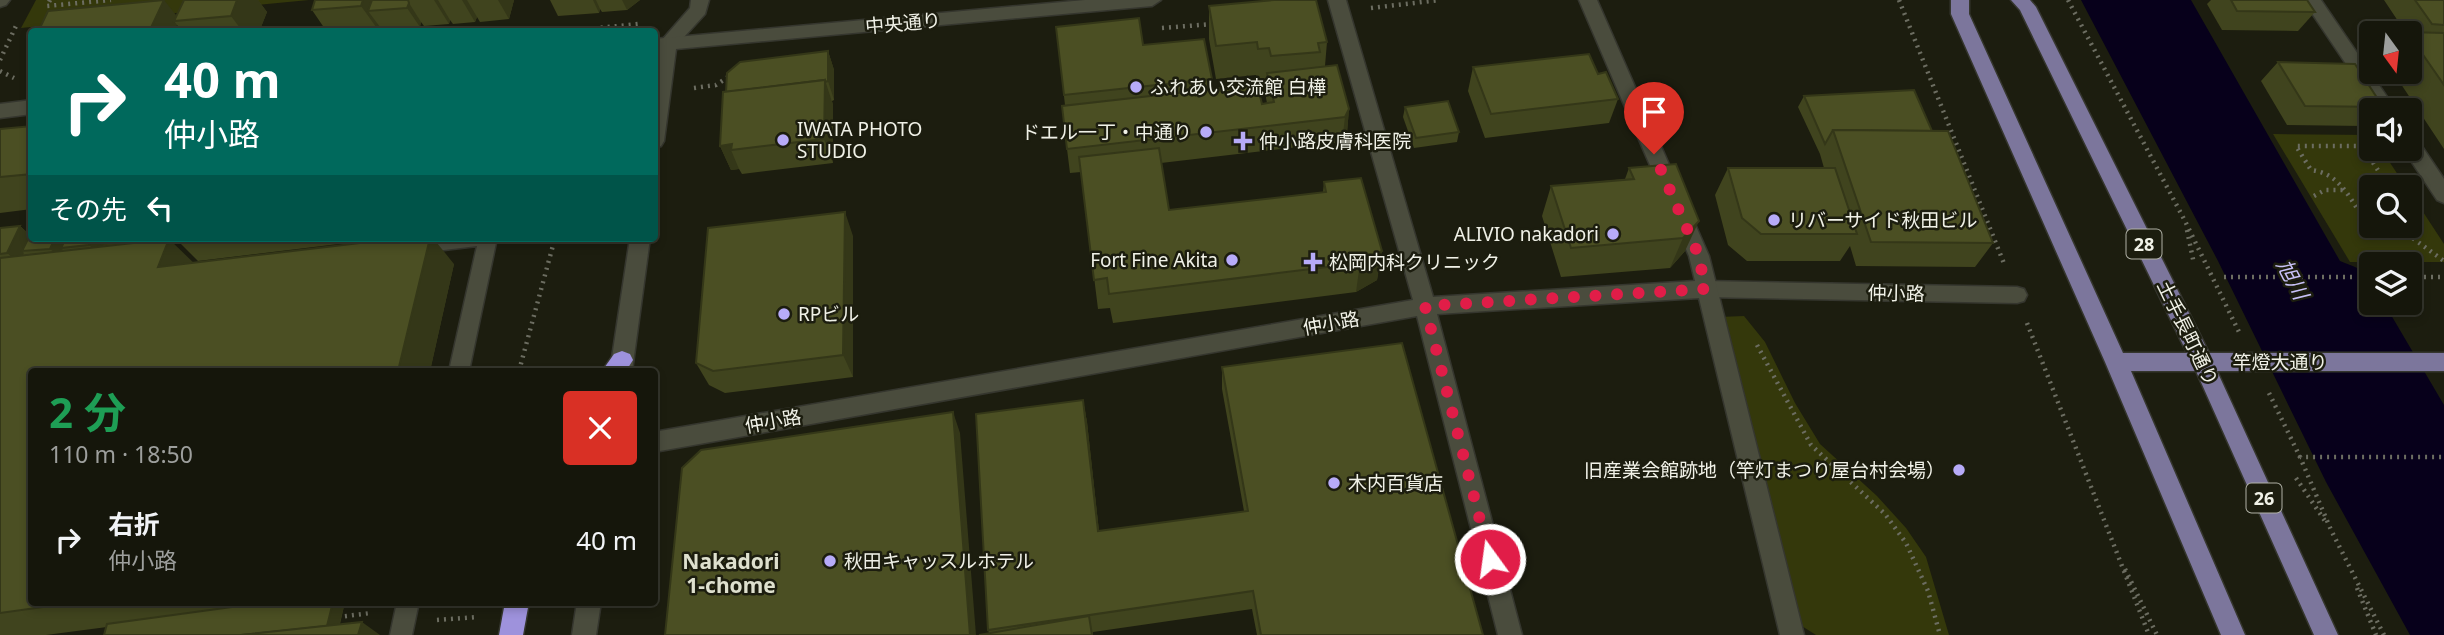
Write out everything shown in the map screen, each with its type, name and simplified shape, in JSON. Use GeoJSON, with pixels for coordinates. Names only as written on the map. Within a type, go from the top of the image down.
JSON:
{"type":"FeatureCollection","features":[{"type":"Feature","properties":{"kind":"highway"},"geometry":{"type":"LineString","coordinates":[[512,635],[516,606]]}},
{"type":"Feature","properties":{"kind":"main road"},"geometry":{"type":"LineString","coordinates":[[1960,0],[1960,13],[2116,362],[2232,635]]}},
{"type":"Feature","properties":{"kind":"main road","name":"土手長町通り"},"geometry":{"type":"LineString","coordinates":[[2020,0],[2027,7],[2202,361],[2326,635]]}},
{"type":"Feature","properties":{"kind":"main road","name":"竿燈大通り"},"geometry":{"type":"LineString","coordinates":[[2116,362],[2444,362]]}},
{"type":"Feature","properties":{"kind":"street"},"geometry":{"type":"LineString","coordinates":[[658,93],[662,45],[699,10],[700,0]]}},
{"type":"Feature","properties":{"kind":"street","name":"中央通り"},"geometry":{"type":"LineString","coordinates":[[662,45],[1152,0]]}},
{"type":"Feature","properties":{"kind":"street"},"geometry":{"type":"LineString","coordinates":[[1337,0],[1425,306],[1510,635]]}},
{"type":"Feature","properties":{"kind":"street"},"geometry":{"type":"LineString","coordinates":[[1588,0],[1699,256],[1792,635]]}},
{"type":"Feature","properties":{"kind":"street"},"geometry":{"type":"LineString","coordinates":[[2312,0],[2379,98]]}},
{"type":"Feature","properties":{"kind":"street"},"geometry":{"type":"LineString","coordinates":[[0,111],[28,108]]}},
{"type":"Feature","properties":{"kind":"street"},"geometry":{"type":"LineString","coordinates":[[2421,161],[2444,195]]}},
{"type":"Feature","properties":{"kind":"street"},"geometry":{"type":"LineString","coordinates":[[619,367],[639,242]]}},
{"type":"Feature","properties":{"kind":"street","name":"仲小路"},"geometry":{"type":"LineString","coordinates":[[658,441],[1425,306],[1705,289],[2017,295]]}},
{"type":"Feature","properties":{"kind":"street"},"geometry":{"type":"LineString","coordinates":[[584,635],[588,606]]}},
{"type":"Feature","properties":{"kind":"lane"},"geometry":{"type":"LineString","coordinates":[[399,248],[449,242]]}},
{"type":"Feature","properties":{"kind":"lane"},"geometry":{"type":"LineString","coordinates":[[460,368],[487,242]]}},
{"type":"Feature","properties":{"kind":"lane"},"geometry":{"type":"LineString","coordinates":[[401,635],[408,606]]}},
{"type":"Feature","properties":{"kind":"path"},"geometry":{"type":"LineString","coordinates":[[50,0],[47,6],[111,0]]}},
{"type":"Feature","properties":{"kind":"path"},"geometry":{"type":"LineString","coordinates":[[2068,0],[2185,221],[2211,276]]}},
{"type":"Feature","properties":{"kind":"path"},"geometry":{"type":"LineString","coordinates":[[0,60],[17,24]]}},
{"type":"Feature","properties":{"kind":"path"},"geometry":{"type":"LineString","coordinates":[[2359,212],[2331,174],[2311,170],[2296,146],[2362,146],[2381,175]]}},
{"type":"Feature","properties":{"kind":"path"},"geometry":{"type":"LineString","coordinates":[[2314,196],[2325,190],[2344,190]]}},
{"type":"Feature","properties":{"kind":"path"},"geometry":{"type":"LineString","coordinates":[[2185,221],[2194,264]]}},
{"type":"Feature","properties":{"kind":"path"},"geometry":{"type":"LineString","coordinates":[[2412,238],[2444,261]]}},
{"type":"Feature","properties":{"kind":"path"},"geometry":{"type":"LineString","coordinates":[[520,368],[554,242]]}},
{"type":"Feature","properties":{"kind":"path"},"geometry":{"type":"LineString","coordinates":[[2224,277],[2359,277]]}},
{"type":"Feature","properties":{"kind":"path"},"geometry":{"type":"LineString","coordinates":[[2422,277],[2444,277]]}},
{"type":"Feature","properties":{"kind":"path"},"geometry":{"type":"LineString","coordinates":[[1713,317],[1738,323],[1753,339],[1811,445],[1885,514],[1906,543],[1928,591],[1940,635]]}},
{"type":"Feature","properties":{"kind":"path"},"geometry":{"type":"LineString","coordinates":[[2384,635],[2331,530],[2300,457],[2444,457]]}},
{"type":"Feature","properties":{"kind":"path"},"geometry":{"type":"LineString","coordinates":[[2296,478],[2331,530]]}},
{"type":"Feature","properties":{"kind":"path"},"geometry":{"type":"LineString","coordinates":[[2108,534],[2157,635]]}},
{"type":"Feature","properties":{"kind":"path"},"geometry":{"type":"LineString","coordinates":[[2346,561],[2376,635]]}},
{"type":"Feature","properties":{"kind":"path"},"geometry":{"type":"LineString","coordinates":[[325,619],[402,606]]}},
{"type":"Feature","properties":{"kind":"path"},"geometry":{"type":"LineString","coordinates":[[431,621],[477,617]]}},
{"type":"Feature","properties":{"kind":"green space"},"geometry":{"type":"Polygon","coordinates":[[[36,0],[309,0],[21,28],[36,0]]]}},
{"type":"Feature","properties":{"kind":"green space"},"geometry":{"type":"Polygon","coordinates":[[[2273,134],[2359,135],[2359,161],[2389,161],[2398,175],[2359,175],[2359,238],[2422,238],[2422,210],[2444,244],[2444,262],[2422,262],[2422,252],[2359,252],[2359,262],[2350,262],[2273,134]]]}},
{"type":"Feature","properties":{"kind":"green space"},"geometry":{"type":"Polygon","coordinates":[[[1744,316],[1765,342],[1795,403],[1820,444],[1877,496],[1906,528],[1926,557],[1949,635],[1816,635],[1797,623],[1719,317],[1744,316]]]}},
{"type":"Feature","properties":{"kind":"water","name":"旭川"},"geometry":{"type":"Polygon","coordinates":[[[2081,0],[2191,0],[2340,261],[2359,269],[2359,315],[2391,315],[2444,405],[2444,635],[2410,635],[2326,482],[2218,261],[2081,0]]]}},
{"type":"Feature","properties":{"kind":"building"},"geometry":{"type":"Polygon","coordinates":[[[164,0],[151,28],[40,28],[48,11],[164,0]]]}},
{"type":"Feature","properties":{"kind":"building"},"geometry":{"type":"Polygon","coordinates":[[[184,0],[237,0],[231,16],[174,21],[184,0]]]}},
{"type":"Feature","properties":{"kind":"building"},"geometry":{"type":"Polygon","coordinates":[[[315,0],[363,0],[361,6],[312,10],[315,0]]]}},
{"type":"Feature","properties":{"kind":"building"},"geometry":{"type":"Polygon","coordinates":[[[372,0],[408,0],[409,3],[407,8],[368,11],[372,0]]]}},
{"type":"Feature","properties":{"kind":"building"},"geometry":{"type":"Polygon","coordinates":[[[1274,0],[1316,0],[1327,42],[1318,43],[1320,52],[1271,56],[1269,48],[1258,49],[1257,42],[1216,46],[1209,6],[1274,0]]]}},
{"type":"Feature","properties":{"kind":"building"},"geometry":{"type":"Polygon","coordinates":[[[2231,0],[2307,0],[2315,12],[2237,11],[2231,0]]]}},
{"type":"Feature","properties":{"kind":"building"},"geometry":{"type":"Polygon","coordinates":[[[2415,0],[2444,0],[2444,25],[2432,24],[2415,0]]]}},
{"type":"Feature","properties":{"kind":"building"},"geometry":{"type":"Polygon","coordinates":[[[1139,18],[1143,45],[1204,39],[1212,79],[1064,95],[1056,27],[1139,18]]]}},
{"type":"Feature","properties":{"kind":"building"},"geometry":{"type":"Polygon","coordinates":[[[2422,32],[2444,33],[2444,85],[2422,53],[2422,32]]]}},
{"type":"Feature","properties":{"kind":"building"},"geometry":{"type":"Polygon","coordinates":[[[828,51],[828,81],[726,92],[727,73],[740,62],[828,51]]]}},
{"type":"Feature","properties":{"kind":"building"},"geometry":{"type":"Polygon","coordinates":[[[1589,54],[1598,74],[1606,72],[1618,99],[1491,114],[1473,67],[1589,54]]]}},
{"type":"Feature","properties":{"kind":"building"},"geometry":{"type":"Polygon","coordinates":[[[2278,62],[2355,64],[2359,70],[2359,84],[2368,84],[2377,98],[2359,98],[2359,107],[2305,106],[2278,62]]]}},
{"type":"Feature","properties":{"kind":"building"},"geometry":{"type":"Polygon","coordinates":[[[1337,65],[1349,109],[1345,117],[1067,149],[1062,106],[1257,84],[1262,104],[1274,102],[1267,73],[1337,65]]]}},
{"type":"Feature","properties":{"kind":"building"},"geometry":{"type":"Polygon","coordinates":[[[825,80],[824,139],[731,150],[732,144],[720,146],[723,92],[825,80]]]}},
{"type":"Feature","properties":{"kind":"building"},"geometry":{"type":"Polygon","coordinates":[[[1914,90],[1932,131],[1833,130],[1825,144],[1804,96],[1914,90]]]}},
{"type":"Feature","properties":{"kind":"building"},"geometry":{"type":"Polygon","coordinates":[[[1448,101],[1459,132],[1416,138],[1405,107],[1448,101]]]}},
{"type":"Feature","properties":{"kind":"building"},"geometry":{"type":"Polygon","coordinates":[[[28,126],[28,174],[0,177],[0,129],[28,126]]]}},
{"type":"Feature","properties":{"kind":"building"},"geometry":{"type":"Polygon","coordinates":[[[1833,130],[1948,131],[1993,243],[1871,242],[1833,130]]]}},
{"type":"Feature","properties":{"kind":"building","name":"Fort Fine Akita"},"geometry":{"type":"Polygon","coordinates":[[[1159,148],[1169,210],[1326,192],[1324,182],[1361,178],[1382,251],[1360,263],[1109,294],[1107,278],[1094,280],[1079,157],[1159,148]]]}},
{"type":"Feature","properties":{"kind":"building"},"geometry":{"type":"Polygon","coordinates":[[[1676,164],[1699,221],[1683,238],[1571,248],[1551,186],[1634,179],[1629,168],[1676,164]]]}},
{"type":"Feature","properties":{"kind":"building"},"geometry":{"type":"Polygon","coordinates":[[[1728,168],[1835,168],[1857,234],[1761,234],[1742,218],[1728,168]]]}},
{"type":"Feature","properties":{"kind":"building","name":"RPビル"},"geometry":{"type":"Polygon","coordinates":[[[845,212],[843,355],[713,371],[696,363],[708,228],[845,212]]]}},
{"type":"Feature","properties":{"kind":"building"},"geometry":{"type":"Polygon","coordinates":[[[20,226],[7,253],[0,254],[0,228],[20,226]]]}},
{"type":"Feature","properties":{"kind":"building"},"geometry":{"type":"Polygon","coordinates":[[[28,239],[28,242],[53,242],[50,249],[22,251],[28,239]]]}},
{"type":"Feature","properties":{"kind":"building"},"geometry":{"type":"Polygon","coordinates":[[[64,242],[90,242],[89,245],[61,248],[64,242]]]}},
{"type":"Feature","properties":{"kind":"building"},"geometry":{"type":"Polygon","coordinates":[[[142,242],[168,242],[158,267],[368,242],[429,242],[399,368],[28,368],[28,606],[50,606],[0,613],[0,258],[142,242]]]}},
{"type":"Feature","properties":{"kind":"building","name":"木内百貨店"},"geometry":{"type":"Polygon","coordinates":[[[1402,343],[1483,635],[1261,635],[1253,591],[988,630],[976,414],[1083,400],[1098,531],[1248,511],[1222,367],[1402,343]]]}},
{"type":"Feature","properties":{"kind":"building","name":"秋田キャッスルホテル"},"geometry":{"type":"Polygon","coordinates":[[[953,412],[970,635],[665,635],[682,468],[701,450],[953,412]]]}},
{"type":"Feature","properties":{"kind":"building"},"geometry":{"type":"Polygon","coordinates":[[[240,606],[332,606],[327,626],[241,635],[104,635],[107,624],[240,606]]]}},
{"type":"Feature","properties":{"kind":"building"},"geometry":{"type":"Polygon","coordinates":[[[1089,616],[1092,635],[979,635],[1089,616]]]}},
{"type":"Feature","properties":{"kind":"building"},"geometry":{"type":"Polygon","coordinates":[[[362,622],[358,635],[241,635],[362,622]]]}},
{"type":"Feature","properties":{"kind":"place","name":"ふれあい交流館 白樺"},"geometry":{"type":"Point","coordinates":[1136,87]}},
{"type":"Feature","properties":{"kind":"place","name":"ドエル一丁・中通り"},"geometry":{"type":"Point","coordinates":[1206,132]}},
{"type":"Feature","properties":{"kind":"place","name":"IWATA PHOTO STUDIO"},"geometry":{"type":"Point","coordinates":[783,140]}},
{"type":"Feature","properties":{"kind":"place","name":"仲小路皮膚科医院"},"geometry":{"type":"Point","coordinates":[1243,141]}},
{"type":"Feature","properties":{"kind":"place","name":"リバーサイド秋田ビル"},"geometry":{"type":"Point","coordinates":[1774,220]}},
{"type":"Feature","properties":{"kind":"place","name":"ALIVIO nakadori"},"geometry":{"type":"Point","coordinates":[1613,234]}},
{"type":"Feature","properties":{"kind":"place","name":"Fort Fine Akita"},"geometry":{"type":"Point","coordinates":[1232,260]}},
{"type":"Feature","properties":{"kind":"place","name":"松岡内科クリニック"},"geometry":{"type":"Point","coordinates":[1313,262]}},
{"type":"Feature","properties":{"kind":"place","name":"RPビル"},"geometry":{"type":"Point","coordinates":[784,314]}},
{"type":"Feature","properties":{"kind":"place","name":"旧産業会館跡地（竿灯まつり屋台村会場）"},"geometry":{"type":"Point","coordinates":[1959,470]}},
{"type":"Feature","properties":{"kind":"place","name":"木内百貨店"},"geometry":{"type":"Point","coordinates":[1334,483]}},
{"type":"Feature","properties":{"kind":"place","name":"秋田キャッスルホテル"},"geometry":{"type":"Point","coordinates":[830,561]}},
{"type":"Feature","properties":{"kind":"district","name":"Nakadori 1-chome"},"geometry":{"type":"Point","coordinates":[731,573]}},
{"type":"Feature","properties":{"kind":"route"},"geometry":{"type":"LineString","coordinates":[[1490,559],[1425,306],[1705,289],[1699,256],[1654,154]]}}]}
